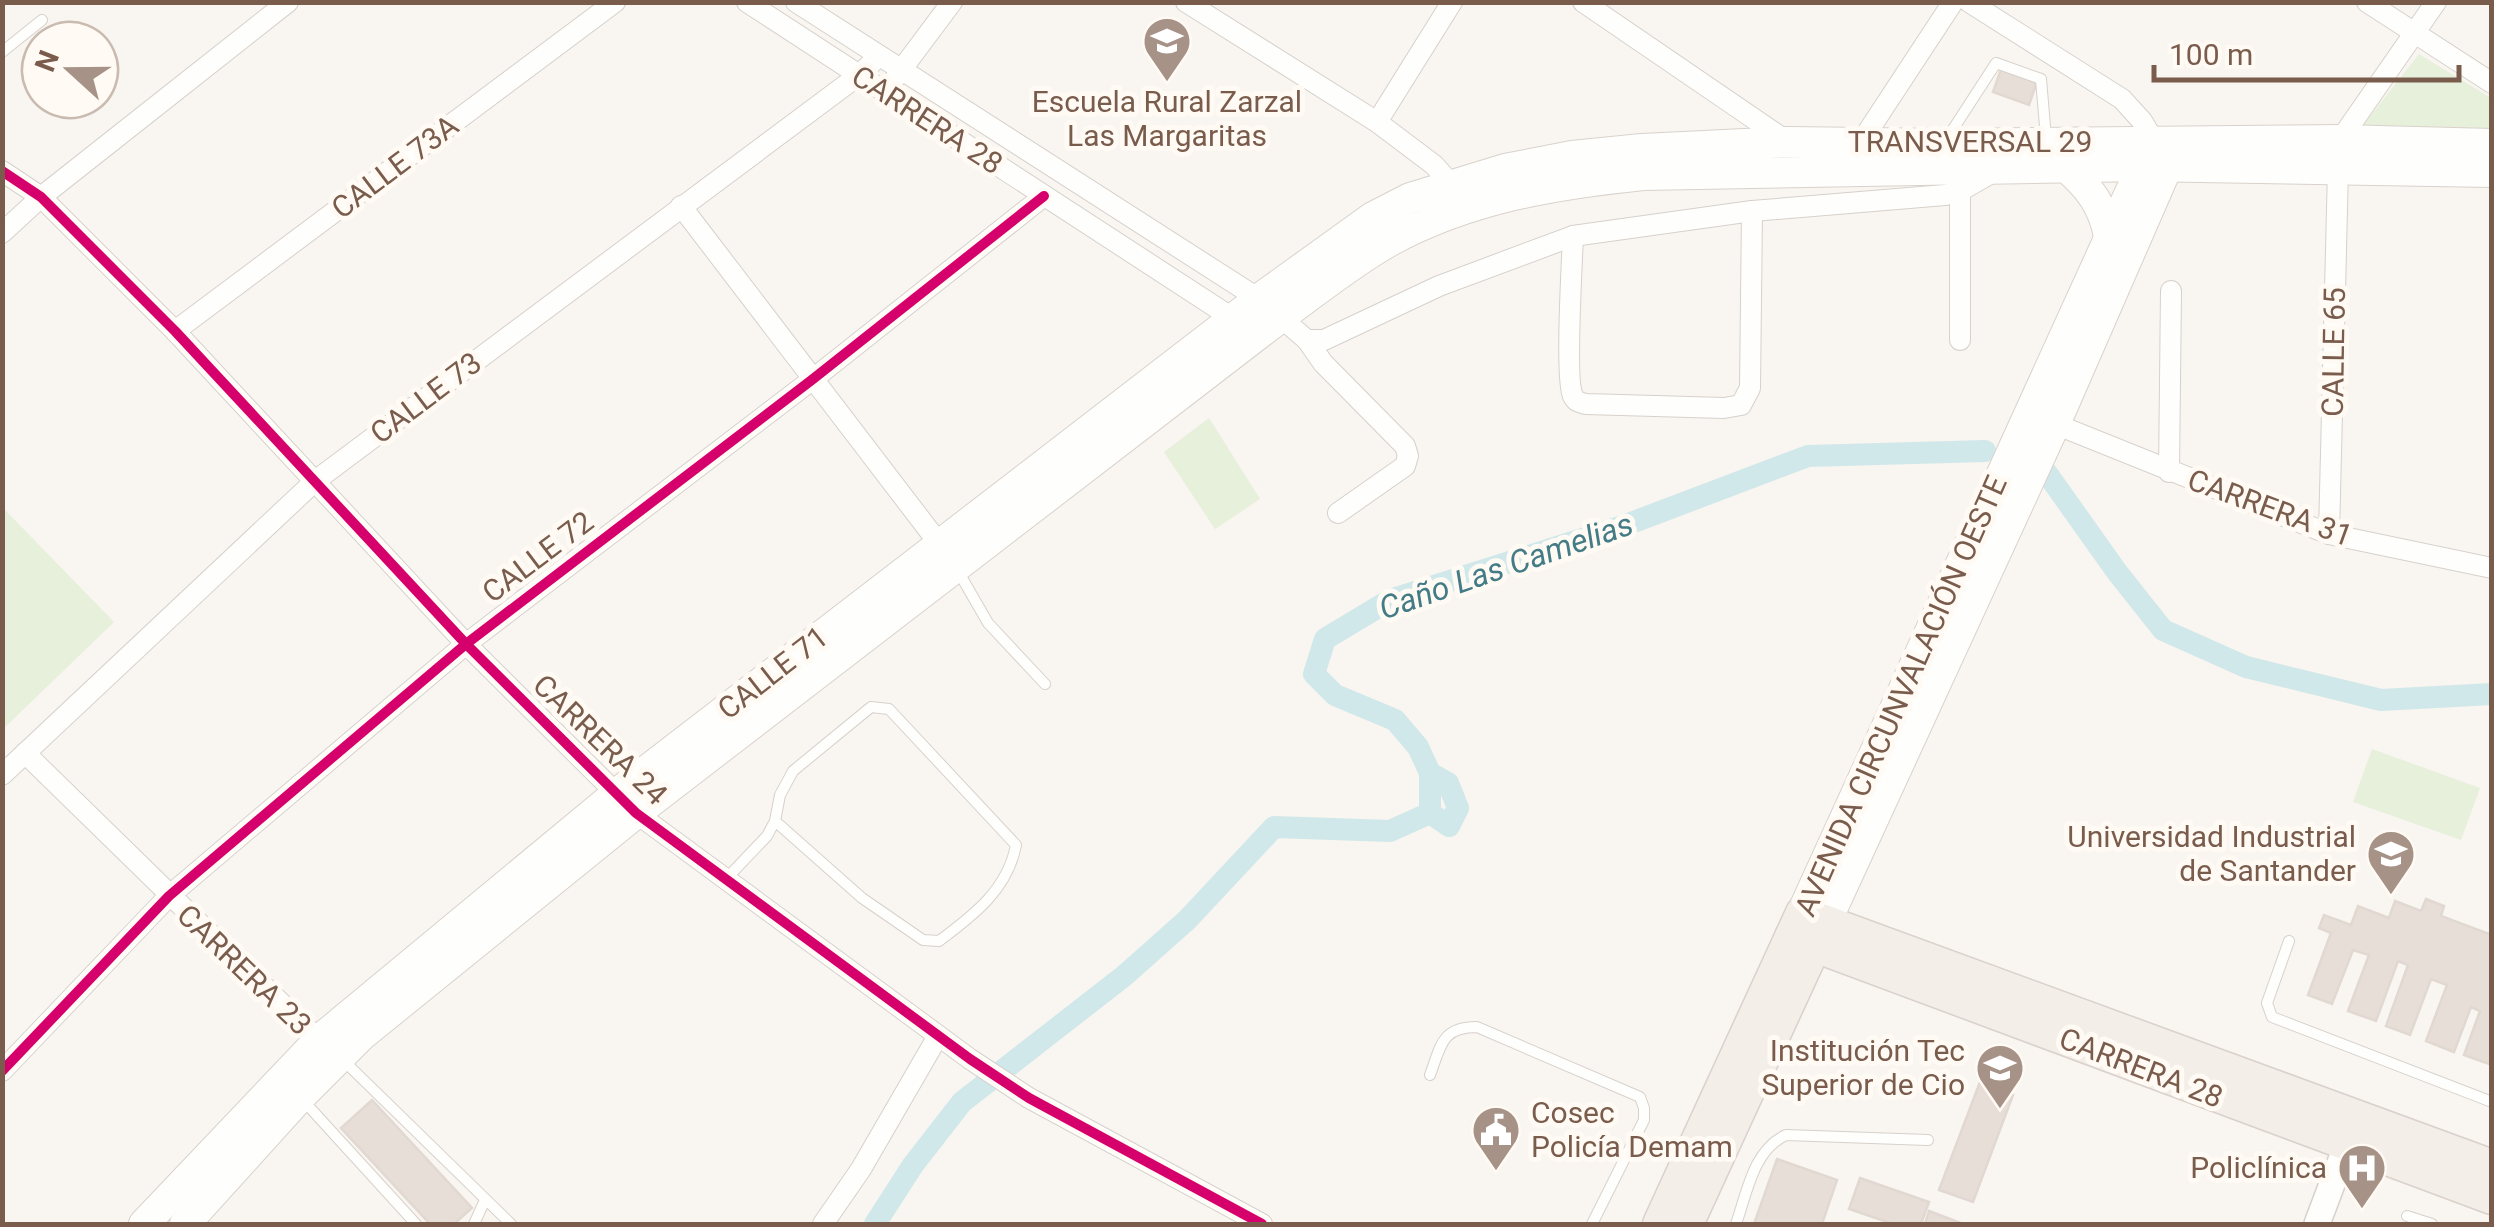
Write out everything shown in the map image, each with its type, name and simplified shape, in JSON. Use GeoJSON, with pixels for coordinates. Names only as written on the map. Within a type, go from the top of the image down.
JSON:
{"type":"FeatureCollection","features":[{"type":"Feature","properties":{"kind":"main road","name":"TRANSVERSAL 29"},"geometry":{"type":"LineString","coordinates":[[1460,195],[1572,156],[1642,148],[1788,142],[1943,144],[2054,160]]}},
{"type":"Feature","properties":{"kind":"main road","name":"TRANSVERSAL 29"},"geometry":{"type":"LineString","coordinates":[[1460,195],[1643,175],[1998,170],[2054,160],[2160,154],[2339,155],[2492,144]]}},
{"type":"Feature","properties":{"kind":"main road","name":"AVENIDA CIRCUNVALACIÓN OESTE"},"geometry":{"type":"LineString","coordinates":[[1687,1224],[1809,929],[2109,236],[2160,154]]}},
{"type":"Feature","properties":{"kind":"main road","name":"AVENIDA CIRCUNVALACIÓN OESTE"},"geometry":{"type":"LineString","coordinates":[[1658,1224],[1809,929],[2055,424],[2160,154]]}},
{"type":"Feature","properties":{"kind":"main road","name":"TRANSVERSAL 29"},"geometry":{"type":"LineString","coordinates":[[2339,155],[2492,172]]}},
{"type":"Feature","properties":{"kind":"main road"},"geometry":{"type":"LineString","coordinates":[[2054,160],[2092,192],[2109,236]]}},
{"type":"Feature","properties":{"kind":"main road","name":"CALLE 71"},"geometry":{"type":"LineString","coordinates":[[144,1224],[328,1049],[626,804],[1258,318],[1460,195]]}},
{"type":"Feature","properties":{"kind":"main road","name":"CARRERA 28"},"geometry":{"type":"LineString","coordinates":[[1809,929],[2352,1131],[2491,1173]]}},
{"type":"Feature","properties":{"kind":"main road","name":"CALLE 71"},"geometry":{"type":"LineString","coordinates":[[184,1224],[300,1097],[328,1049]]}},
{"type":"Feature","properties":{"kind":"street"},"geometry":{"type":"LineString","coordinates":[[2,234],[41,196],[288,2]]}},
{"type":"Feature","properties":{"kind":"street","name":"CALLE 73A"},"geometry":{"type":"LineString","coordinates":[[175,330],[614,2]]}},
{"type":"Feature","properties":{"kind":"street","name":"CARRERA 28"},"geometry":{"type":"LineString","coordinates":[[747,2],[1044,196],[1258,318]]}},
{"type":"Feature","properties":{"kind":"street","name":"CARRERA 28"},"geometry":{"type":"LineString","coordinates":[[796,2],[902,70],[1258,318]]}},
{"type":"Feature","properties":{"kind":"street"},"geometry":{"type":"LineString","coordinates":[[884,92],[952,2]]}},
{"type":"Feature","properties":{"kind":"street"},"geometry":{"type":"LineString","coordinates":[[1186,2],[1377,122],[1434,165],[1460,195]]}},
{"type":"Feature","properties":{"kind":"street"},"geometry":{"type":"LineString","coordinates":[[1377,122],[1452,2]]}},
{"type":"Feature","properties":{"kind":"street"},"geometry":{"type":"LineString","coordinates":[[1583,2],[1788,142]]}},
{"type":"Feature","properties":{"kind":"street"},"geometry":{"type":"LineString","coordinates":[[1862,142],[1953,2]]}},
{"type":"Feature","properties":{"kind":"street"},"geometry":{"type":"LineString","coordinates":[[1969,2],[2122,99],[2142,121],[2160,154]]}},
{"type":"Feature","properties":{"kind":"street"},"geometry":{"type":"LineString","coordinates":[[2367,2],[2492,83]]}},
{"type":"Feature","properties":{"kind":"street"},"geometry":{"type":"LineString","coordinates":[[2339,155],[2436,2]]}},
{"type":"Feature","properties":{"kind":"street","name":"CALLE 73"},"geometry":{"type":"LineString","coordinates":[[2,775],[315,481],[859,75],[879,56]]}},
{"type":"Feature","properties":{"kind":"street","name":"CALLE 65"},"geometry":{"type":"LineString","coordinates":[[2330,534],[2339,155]]}},
{"type":"Feature","properties":{"kind":"street"},"geometry":{"type":"LineString","coordinates":[[1308,340],[1324,340],[1439,286],[1573,236],[1752,211],[1960,191],[1998,170]]}},
{"type":"Feature","properties":{"kind":"street","name":"CARRERA 24"},"geometry":{"type":"LineString","coordinates":[[2,171],[41,196],[175,330],[466,644],[626,804],[970,1060],[1029,1098],[1262,1224]]}},
{"type":"Feature","properties":{"kind":"street"},"geometry":{"type":"LineString","coordinates":[[1960,191],[1960,340]]}},
{"type":"Feature","properties":{"kind":"street","name":"CALLE 72"},"geometry":{"type":"LineString","coordinates":[[2,1072],[169,896],[466,644],[813,379],[1044,196]]}},
{"type":"Feature","properties":{"kind":"street"},"geometry":{"type":"LineString","coordinates":[[681,206],[948,556]]}},
{"type":"Feature","properties":{"kind":"street"},"geometry":{"type":"LineString","coordinates":[[1573,236],[1570,362],[1571,392],[1576,401],[1724,408],[1740,405],[1750,388],[1752,211]]}},
{"type":"Feature","properties":{"kind":"street"},"geometry":{"type":"LineString","coordinates":[[2169,472],[2172,291]]}},
{"type":"Feature","properties":{"kind":"street"},"geometry":{"type":"LineString","coordinates":[[1258,318],[1308,340],[1323,363],[1405,446],[1408,456],[1404,466],[1338,514]]}},
{"type":"Feature","properties":{"kind":"street","name":"CARRERA 31"},"geometry":{"type":"LineString","coordinates":[[2055,424],[2330,534],[2492,568]]}},
{"type":"Feature","properties":{"kind":"street","name":"CARRERA 23"},"geometry":{"type":"LineString","coordinates":[[25,752],[328,1049]]}},
{"type":"Feature","properties":{"kind":"street"},"geometry":{"type":"LineString","coordinates":[[823,1224],[861,1169],[938,1036]]}},
{"type":"Feature","properties":{"kind":"street"},"geometry":{"type":"LineString","coordinates":[[2317,1224],[2352,1131]]}},
{"type":"Feature","properties":{"kind":"lane"},"geometry":{"type":"LineString","coordinates":[[1943,144],[1996,63],[2040,80],[2054,160]]}},
{"type":"Feature","properties":{"kind":"lane"},"geometry":{"type":"LineString","coordinates":[[948,556],[988,622],[1046,684]]}},
{"type":"Feature","properties":{"kind":"lane"},"geometry":{"type":"LineString","coordinates":[[726,880],[767,836],[775,821],[780,794],[793,772],[862,712],[879,707],[889,708],[1016,844],[1013,862],[998,890],[940,941],[923,940],[862,898],[775,821]]}},
{"type":"Feature","properties":{"kind":"lane"},"geometry":{"type":"LineString","coordinates":[[2289,941],[2267,1003],[2272,1017],[2492,1102]]}},
{"type":"Feature","properties":{"kind":"lane"},"geometry":{"type":"LineString","coordinates":[[1430,1075],[1444,1037],[1459,1027],[1477,1027],[1640,1097],[1644,1120],[1592,1224]]}},
{"type":"Feature","properties":{"kind":"lane"},"geometry":{"type":"LineString","coordinates":[[328,1049],[511,1224]]}},
{"type":"Feature","properties":{"kind":"lane"},"geometry":{"type":"LineString","coordinates":[[300,1097],[416,1224]]}},
{"type":"Feature","properties":{"kind":"lane"},"geometry":{"type":"LineString","coordinates":[[1736,1224],[1762,1153],[1772,1141],[1786,1135],[1928,1140]]}},
{"type":"Feature","properties":{"kind":"lane"},"geometry":{"type":"LineString","coordinates":[[441,1174],[444,1158]]}},
{"type":"Feature","properties":{"kind":"lane"},"geometry":{"type":"LineString","coordinates":[[474,1224],[486,1200]]}},
{"type":"Feature","properties":{"kind":"lane"},"geometry":{"type":"LineString","coordinates":[[394,1204],[413,1205]]}},
{"type":"Feature","properties":{"kind":"lane"},"geometry":{"type":"LineString","coordinates":[[2407,1216],[2432,1224]]}},
{"type":"Feature","properties":{"kind":"green space"},"geometry":{"type":"Polygon","coordinates":[[[2419,54],[2491,98],[2491,132],[2360,129],[2419,54]]]}},
{"type":"Feature","properties":{"kind":"green space"},"geometry":{"type":"Polygon","coordinates":[[[1209,418],[1260,499],[1215,529],[1164,452],[1209,418]]]}},
{"type":"Feature","properties":{"kind":"green space"},"geometry":{"type":"Polygon","coordinates":[[[3,508],[114,622],[3,729],[3,508]]]}},
{"type":"Feature","properties":{"kind":"green space"},"geometry":{"type":"Polygon","coordinates":[[[2372,749],[2480,788],[2461,840],[2353,802],[2372,749]]]}},
{"type":"Feature","properties":{"kind":"building"},"geometry":{"type":"Polygon","coordinates":[[[2001,69],[2037,82],[2029,105],[1993,92],[2001,69]]]}},
{"type":"Feature","properties":{"kind":"building"},"geometry":{"type":"Polygon","coordinates":[[[2426,899],[2444,906],[2441,916],[2492,935],[2492,1065],[2464,1055],[2480,1011],[2471,1007],[2454,1052],[2426,1041],[2447,985],[2431,979],[2410,1035],[2386,1026],[2408,965],[2398,961],[2376,1021],[2348,1011],[2369,955],[2353,950],[2332,1004],[2308,995],[2331,933],[2319,928],[2324,915],[2351,925],[2358,906],[2389,918],[2395,901],[2421,911],[2426,899]]]}},
{"type":"Feature","properties":{"kind":"building"},"geometry":{"type":"Polygon","coordinates":[[[1980,1082],[2013,1095],[1973,1202],[1939,1190],[1980,1082]]]}},
{"type":"Feature","properties":{"kind":"building"},"geometry":{"type":"Polygon","coordinates":[[[372,1100],[472,1208],[454,1224],[430,1224],[341,1128],[372,1100]]]}},
{"type":"Feature","properties":{"kind":"building"},"geometry":{"type":"Polygon","coordinates":[[[1777,1159],[1837,1180],[1822,1224],[1754,1224],[1777,1159]]]}},
{"type":"Feature","properties":{"kind":"building"},"geometry":{"type":"Polygon","coordinates":[[[1860,1178],[1929,1202],[1921,1224],[1893,1224],[1849,1209],[1860,1178]]]}},
{"type":"Feature","properties":{"kind":"building"},"geometry":{"type":"Polygon","coordinates":[[[1929,1211],[1963,1224],[1925,1224],[1929,1211]]]}},
{"type":"Feature","properties":{"kind":"waterway","name":"Caño Las Camelias"},"geometry":{"type":"LineString","coordinates":[[875,1224],[913,1165],[962,1102],[1124,976],[1187,920],[1274,827],[1390,831],[1430,813],[1430,773],[1418,747],[1395,720],[1335,695],[1314,674],[1325,639],[1390,600],[1623,526],[1808,456],[1985,451]]}},
{"type":"Feature","properties":{"kind":"waterway","name":"Caño Las Camelias"},"geometry":{"type":"LineString","coordinates":[[2046,472],[2163,630],[2246,667],[2381,700],[2492,694]]}},
{"type":"Feature","properties":{"kind":"waterway"},"geometry":{"type":"LineString","coordinates":[[1430,773],[1448,783],[1458,808],[1449,826],[1430,813]]}},
{"type":"Feature","properties":{"kind":"cycle path"},"geometry":{"type":"LineString","coordinates":[[2,171],[41,197],[175,331],[466,644],[636,813],[970,1059],[1029,1098],[1262,1224]]}},
{"type":"Feature","properties":{"kind":"cycle path"},"geometry":{"type":"LineString","coordinates":[[2,1071],[169,896],[466,644],[813,379],[1044,196]]}},
{"type":"Feature","properties":{"kind":"place","name":"Escuela Rural Zarzal Las Margaritas"},"geometry":{"type":"Point","coordinates":[1167,84]}},
{"type":"Feature","properties":{"kind":"place","name":"Universidad Industrial de Santander"},"geometry":{"type":"Point","coordinates":[2391,896]}},
{"type":"Feature","properties":{"kind":"place","name":"Institución Tec Superior de Cio"},"geometry":{"type":"Point","coordinates":[2000,1110]}},
{"type":"Feature","properties":{"kind":"place","name":"Cosec Policía Demam"},"geometry":{"type":"Point","coordinates":[1496,1172]}},
{"type":"Feature","properties":{"kind":"place","name":"Policlínica"},"geometry":{"type":"Point","coordinates":[2362,1210]}}]}
